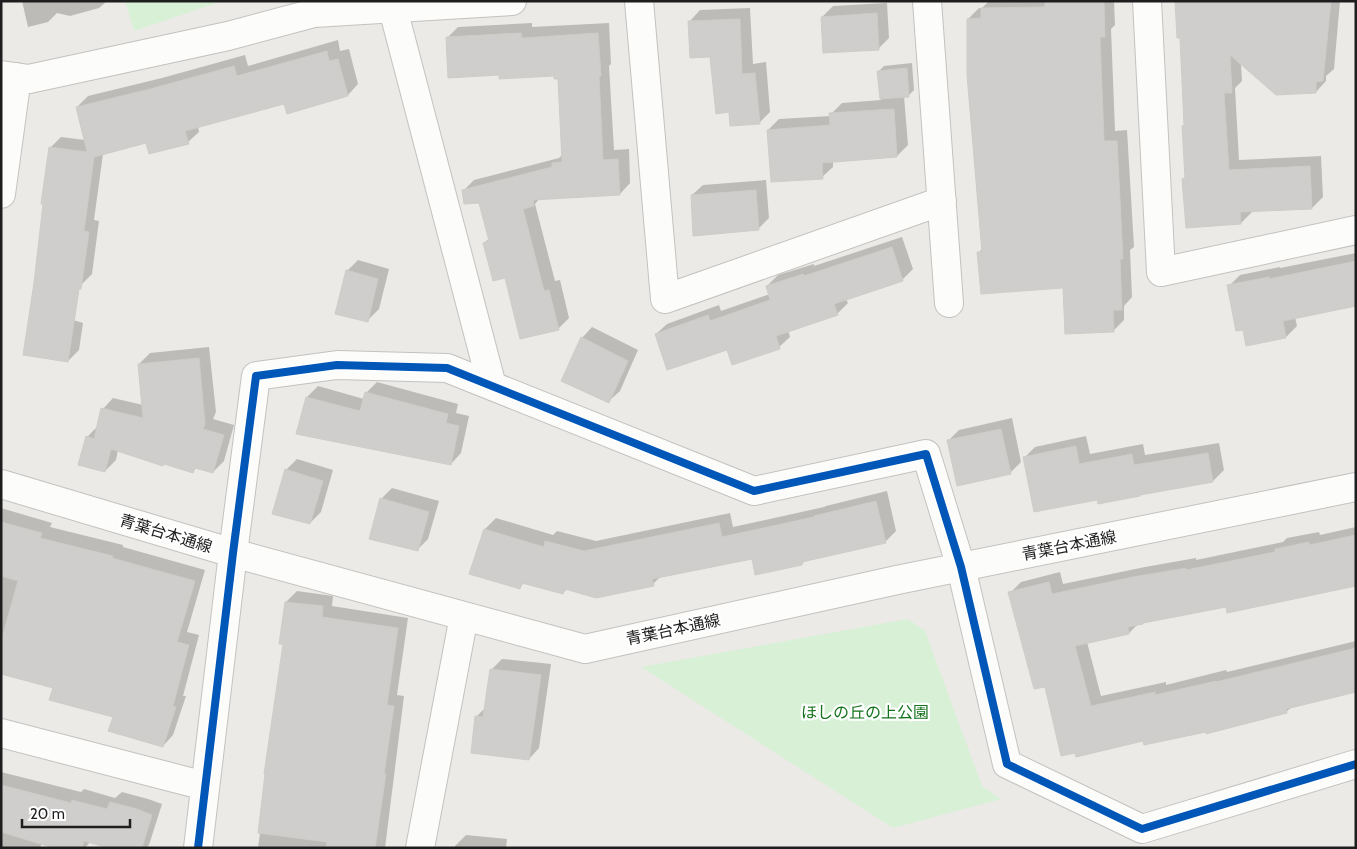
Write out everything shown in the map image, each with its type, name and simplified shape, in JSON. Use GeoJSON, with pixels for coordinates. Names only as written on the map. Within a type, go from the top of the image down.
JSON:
{"type":"FeatureCollection","features":[{"type":"Feature","properties":{"kind":"street"},"geometry":{"type":"LineString","coordinates":[[1,194],[9,76],[29,78],[228,36],[314,14],[377,7],[512,1]]}},
{"type":"Feature","properties":{"kind":"street"},"geometry":{"type":"LineString","coordinates":[[639,1],[665,299],[942,201]]}},
{"type":"Feature","properties":{"kind":"street"},"geometry":{"type":"LineString","coordinates":[[928,1],[950,303]]}},
{"type":"Feature","properties":{"kind":"street"},"geometry":{"type":"LineString","coordinates":[[1147,1],[1161,272],[1356,230]]}},
{"type":"Feature","properties":{"kind":"street"},"geometry":{"type":"LineString","coordinates":[[377,7],[492,386]]}},
{"type":"Feature","properties":{"kind":"street"},"geometry":{"type":"LineString","coordinates":[[198,848],[256,376],[337,365],[447,368],[754,491],[926,454],[961,567],[1007,764],[1142,829],[1356,764]]}},
{"type":"Feature","properties":{"kind":"street","name":"青葉台本通線"},"geometry":{"type":"LineString","coordinates":[[1,484],[233,553],[585,649],[887,582],[1356,487]]}},
{"type":"Feature","properties":{"kind":"street"},"geometry":{"type":"LineString","coordinates":[[420,848],[464,616]]}},
{"type":"Feature","properties":{"kind":"street"},"geometry":{"type":"LineString","coordinates":[[1,733],[206,786]]}},
{"type":"Feature","properties":{"kind":"green space"},"geometry":{"type":"Polygon","coordinates":[[[125,1],[223,1],[134,31],[125,1]]]}},
{"type":"Feature","properties":{"kind":"green space","name":"ほしの丘の上公園"},"geometry":{"type":"Polygon","coordinates":[[[908,619],[925,631],[982,786],[1001,799],[893,828],[641,667],[908,619]]]}},
{"type":"Feature","properties":{"kind":"building"},"geometry":{"type":"Polygon","coordinates":[[[1045,1],[1104,1],[1105,37],[1100,37],[1104,141],[1117,141],[1123,259],[1120,259],[1122,310],[1113,310],[1114,332],[1065,334],[1063,288],[981,294],[977,252],[982,252],[967,75],[967,19],[981,18],[981,8],[1045,7],[1045,1]]]}},
{"type":"Feature","properties":{"kind":"building"},"geometry":{"type":"Polygon","coordinates":[[[1175,1],[1331,1],[1323,81],[1316,82],[1316,93],[1276,95],[1230,55],[1232,93],[1224,93],[1229,170],[1310,166],[1312,209],[1240,212],[1241,224],[1186,228],[1182,179],[1185,178],[1180,38],[1177,38],[1175,1]]]}},
{"type":"Feature","properties":{"kind":"building"},"geometry":{"type":"Polygon","coordinates":[[[877,13],[879,50],[823,53],[821,17],[877,13]]]}},
{"type":"Feature","properties":{"kind":"building"},"geometry":{"type":"Polygon","coordinates":[[[740,19],[742,74],[755,73],[760,124],[730,126],[729,112],[716,114],[710,57],[690,58],[688,21],[740,19]]]}},
{"type":"Feature","properties":{"kind":"building"},"geometry":{"type":"Polygon","coordinates":[[[521,33],[522,38],[598,33],[603,160],[618,159],[620,195],[533,200],[534,206],[523,209],[544,291],[549,290],[559,330],[520,339],[505,278],[493,281],[483,243],[489,241],[479,203],[464,204],[462,190],[552,167],[552,163],[562,162],[558,79],[554,79],[554,76],[499,79],[499,75],[448,78],[446,37],[521,33]]]}},
{"type":"Feature","properties":{"kind":"building"},"geometry":{"type":"Polygon","coordinates":[[[327,51],[329,61],[338,59],[348,96],[287,114],[284,104],[185,131],[189,144],[149,154],[146,143],[94,157],[84,231],[89,232],[68,362],[23,355],[34,283],[43,204],[41,204],[49,147],[87,152],[76,107],[234,66],[237,76],[327,51]]]}},
{"type":"Feature","properties":{"kind":"building"},"geometry":{"type":"Polygon","coordinates":[[[907,68],[909,97],[880,99],[877,71],[907,68]]]}},
{"type":"Feature","properties":{"kind":"building"},"geometry":{"type":"Polygon","coordinates":[[[894,109],[897,157],[822,163],[823,179],[771,182],[767,130],[830,125],[829,113],[894,109]]]}},
{"type":"Feature","properties":{"kind":"building"},"geometry":{"type":"Polygon","coordinates":[[[756,190],[759,230],[693,236],[691,195],[756,190]]]}},
{"type":"Feature","properties":{"kind":"building"},"geometry":{"type":"Polygon","coordinates":[[[892,247],[903,281],[834,304],[838,315],[776,336],[780,349],[732,365],[727,350],[667,370],[655,334],[708,315],[710,321],[770,300],[766,286],[803,274],[804,276],[892,247]]]}},
{"type":"Feature","properties":{"kind":"building"},"geometry":{"type":"Polygon","coordinates":[[[1356,261],[1356,306],[1283,321],[1286,338],[1246,346],[1243,330],[1236,331],[1227,285],[1269,277],[1269,279],[1356,261]]]}},
{"type":"Feature","properties":{"kind":"building"},"geometry":{"type":"Polygon","coordinates":[[[346,270],[378,279],[368,322],[335,314],[346,270]]]}},
{"type":"Feature","properties":{"kind":"building"},"geometry":{"type":"Polygon","coordinates":[[[581,337],[628,361],[609,403],[561,381],[581,337]]]}},
{"type":"Feature","properties":{"kind":"building"},"geometry":{"type":"Polygon","coordinates":[[[199,358],[205,424],[203,429],[224,435],[213,473],[195,468],[193,473],[164,464],[163,466],[111,449],[105,472],[78,465],[86,436],[94,439],[101,408],[143,418],[138,364],[199,358]]]}},
{"type":"Feature","properties":{"kind":"building"},"geometry":{"type":"Polygon","coordinates":[[[365,392],[448,414],[446,423],[459,426],[451,465],[296,434],[306,397],[360,411],[365,392]]]}},
{"type":"Feature","properties":{"kind":"building"},"geometry":{"type":"Polygon","coordinates":[[[1001,429],[1011,474],[957,486],[947,440],[1001,429]]]}},
{"type":"Feature","properties":{"kind":"building"},"geometry":{"type":"Polygon","coordinates":[[[1076,446],[1079,464],[1132,454],[1134,465],[1208,453],[1213,482],[1098,504],[1097,500],[1034,512],[1023,457],[1076,446]]]}},
{"type":"Feature","properties":{"kind":"building"},"geometry":{"type":"Polygon","coordinates":[[[285,469],[323,481],[310,524],[272,514],[285,469]]]}},
{"type":"Feature","properties":{"kind":"building"},"geometry":{"type":"Polygon","coordinates":[[[380,498],[429,512],[418,551],[369,539],[380,498]]]}},
{"type":"Feature","properties":{"kind":"building"},"geometry":{"type":"Polygon","coordinates":[[[876,501],[886,543],[755,575],[752,559],[652,579],[654,586],[596,598],[565,589],[563,594],[522,583],[520,589],[469,574],[484,529],[544,547],[545,541],[584,551],[719,523],[722,537],[876,501]]]}},
{"type":"Feature","properties":{"kind":"building"},"geometry":{"type":"Polygon","coordinates":[[[1,522],[42,533],[40,538],[113,556],[112,558],[195,581],[177,642],[189,645],[173,706],[176,707],[163,747],[108,731],[113,717],[49,700],[53,688],[1,674],[1,641],[18,581],[1,576],[1,522]]]}},
{"type":"Feature","properties":{"kind":"building"},"geometry":{"type":"Polygon","coordinates":[[[1356,535],[1356,586],[1227,613],[1226,607],[1143,623],[1128,627],[1129,634],[1075,646],[1091,706],[1155,692],[1155,695],[1216,682],[1356,648],[1356,692],[1286,709],[1287,713],[1206,734],[1206,732],[1144,745],[1143,741],[1076,757],[1075,753],[1061,756],[1045,687],[1034,689],[1008,592],[1049,582],[1052,594],[1133,577],[1186,568],[1186,570],[1275,552],[1275,549],[1309,542],[1309,545],[1356,535]]]}},
{"type":"Feature","properties":{"kind":"building"},"geometry":{"type":"Polygon","coordinates":[[[285,602],[323,606],[322,617],[398,628],[387,705],[394,706],[375,848],[326,848],[327,842],[258,833],[264,774],[283,644],[279,644],[285,602]]]}},
{"type":"Feature","properties":{"kind":"building"},"geometry":{"type":"Polygon","coordinates":[[[490,669],[541,675],[529,760],[471,753],[475,716],[483,717],[490,669]]]}},
{"type":"Feature","properties":{"kind":"building"},"geometry":{"type":"Polygon","coordinates":[[[1,785],[71,803],[72,800],[107,809],[110,802],[152,815],[142,848],[108,848],[84,841],[82,848],[54,848],[1,832],[1,785]]]}},
{"type":"Feature","properties":{"kind":"cycle path"},"geometry":{"type":"LineString","coordinates":[[198,848],[256,376],[337,365],[447,368],[754,491],[926,454],[961,567],[1007,764],[1142,829],[1356,764]]}}]}
